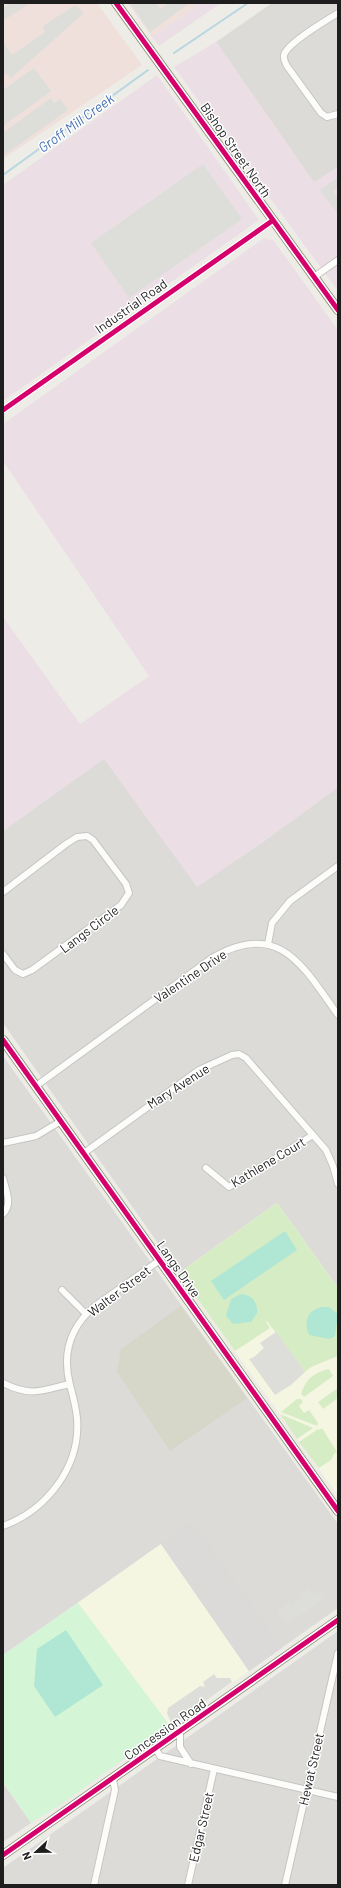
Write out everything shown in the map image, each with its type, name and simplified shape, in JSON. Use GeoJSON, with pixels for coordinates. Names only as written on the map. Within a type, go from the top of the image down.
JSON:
{"type":"FeatureCollection","features":[{"type":"Feature","properties":{"kind":"main road","name":"Bishop Street North"},"geometry":{"type":"LineString","coordinates":[[116,3],[234,165],[272,221],[338,310]]}},
{"type":"Feature","properties":{"kind":"main road","name":"Langs Drive"},"geometry":{"type":"LineString","coordinates":[[3,1040],[338,1511]]}},
{"type":"Feature","properties":{"kind":"main road","name":"Concession Road"},"geometry":{"type":"LineString","coordinates":[[3,1855],[338,1620]]}},
{"type":"Feature","properties":{"kind":"street"},"geometry":{"type":"LineString","coordinates":[[338,13],[290,45],[284,55],[287,66],[321,113],[327,116],[338,114]]}},
{"type":"Feature","properties":{"kind":"street","name":"Industrial Road"},"geometry":{"type":"LineString","coordinates":[[3,410],[272,221]]}},
{"type":"Feature","properties":{"kind":"street"},"geometry":{"type":"LineString","coordinates":[[314,276],[338,260]]}},
{"type":"Feature","properties":{"kind":"street","name":"Langs Circle"},"geometry":{"type":"LineString","coordinates":[[3,892],[66,844],[77,837],[87,836],[93,840],[126,884],[129,894],[121,905],[32,970],[23,974],[15,970],[3,954]]}},
{"type":"Feature","properties":{"kind":"street"},"geometry":{"type":"LineString","coordinates":[[268,944],[272,923],[290,901],[338,866]]}},
{"type":"Feature","properties":{"kind":"street","name":"Valentine Drive"},"geometry":{"type":"LineString","coordinates":[[36,1086],[212,958],[239,945],[268,944],[280,949],[298,962],[338,1015]]}},
{"type":"Feature","properties":{"kind":"street","name":"Mary Avenue"},"geometry":{"type":"LineString","coordinates":[[84,1153],[199,1070],[232,1055],[239,1054],[246,1058],[326,1150],[333,1166],[338,1184]]}},
{"type":"Feature","properties":{"kind":"street"},"geometry":{"type":"LineString","coordinates":[[3,1143],[36,1136],[61,1121]]}},
{"type":"Feature","properties":{"kind":"street","name":"Kathlene Court"},"geometry":{"type":"LineString","coordinates":[[206,1168],[229,1188],[313,1135]]}},
{"type":"Feature","properties":{"kind":"street"},"geometry":{"type":"LineString","coordinates":[[3,1178],[9,1202],[8,1207],[3,1214]]}},
{"type":"Feature","properties":{"kind":"street","name":"Walter Street"},"geometry":{"type":"LineString","coordinates":[[3,1526],[20,1518],[40,1505],[51,1495],[71,1461],[78,1429],[76,1407],[66,1363],[67,1351],[71,1338],[86,1314],[160,1260]]}},
{"type":"Feature","properties":{"kind":"street"},"geometry":{"type":"LineString","coordinates":[[62,1290],[86,1314]]}},
{"type":"Feature","properties":{"kind":"street"},"geometry":{"type":"LineString","coordinates":[[3,1384],[18,1391],[35,1392],[70,1384]]}},
{"type":"Feature","properties":{"kind":"street","name":"Hewat Street"},"geometry":{"type":"LineString","coordinates":[[285,1885],[338,1653]]}},
{"type":"Feature","properties":{"kind":"street"},"geometry":{"type":"LineString","coordinates":[[180,1732],[180,1747],[191,1764]]}},
{"type":"Feature","properties":{"kind":"street"},"geometry":{"type":"LineString","coordinates":[[156,1749],[160,1756],[338,1797]]}},
{"type":"Feature","properties":{"kind":"street","name":"Edgar Street"},"geometry":{"type":"LineString","coordinates":[[188,1885],[214,1769]]}},
{"type":"Feature","properties":{"kind":"street"},"geometry":{"type":"LineString","coordinates":[[94,1885],[115,1790],[113,1778]]}},
{"type":"Feature","properties":{"kind":"shaded area"},"geometry":{"type":"Polygon","coordinates":[[[3,3],[97,3],[142,65],[3,159],[3,3]]]}},
{"type":"Feature","properties":{"kind":"shaded area"},"geometry":{"type":"Polygon","coordinates":[[[11,3],[30,3],[3,21],[3,8],[11,3]]]}},
{"type":"Feature","properties":{"kind":"shaded area"},"geometry":{"type":"Polygon","coordinates":[[[128,3],[193,3],[196,7],[152,37],[128,3]]]}},
{"type":"Feature","properties":{"kind":"shaded area"},"geometry":{"type":"Polygon","coordinates":[[[130,3],[156,3],[160,9],[169,3],[188,4],[150,32],[130,3]]]}},
{"type":"Feature","properties":{"kind":"shaded area"},"geometry":{"type":"Polygon","coordinates":[[[193,3],[221,3],[159,46],[152,37],[196,7],[193,3]]]}},
{"type":"Feature","properties":{"kind":"shaded area"},"geometry":{"type":"Polygon","coordinates":[[[272,3],[338,3],[338,167],[314,183],[216,42],[272,3]]]}},
{"type":"Feature","properties":{"kind":"shaded area"},"geometry":{"type":"Polygon","coordinates":[[[75,5],[84,13],[11,78],[6,73],[3,75],[3,42],[12,55],[45,32],[43,26],[75,5]]]}},
{"type":"Feature","properties":{"kind":"shaded area"},"geometry":{"type":"Polygon","coordinates":[[[216,42],[314,182],[338,167],[338,291],[174,67],[216,42]]]}},
{"type":"Feature","properties":{"kind":"shaded area"},"geometry":{"type":"Polygon","coordinates":[[[34,68],[51,91],[3,126],[3,90],[34,68]]]}},
{"type":"Feature","properties":{"kind":"shaded area"},"geometry":{"type":"Polygon","coordinates":[[[157,75],[259,220],[3,401],[3,185],[157,75]]]}},
{"type":"Feature","properties":{"kind":"shaded area"},"geometry":{"type":"Polygon","coordinates":[[[51,98],[54,103],[60,99],[68,110],[3,156],[3,130],[4,132],[51,98]]]}},
{"type":"Feature","properties":{"kind":"shaded area"},"geometry":{"type":"Polygon","coordinates":[[[203,164],[242,219],[129,298],[91,243],[203,164]]]}},
{"type":"Feature","properties":{"kind":"shaded area"},"geometry":{"type":"Polygon","coordinates":[[[338,177],[338,187],[333,191],[338,198],[338,214],[320,190],[338,177]]]}},
{"type":"Feature","properties":{"kind":"shaded area"},"geometry":{"type":"Polygon","coordinates":[[[264,238],[274,241],[338,330],[338,787],[263,842],[197,887],[104,759],[3,831],[3,617],[80,724],[149,676],[3,461],[3,424],[264,238]]]}},
{"type":"Feature","properties":{"kind":"shaded area"},"geometry":{"type":"Polygon","coordinates":[[[104,758],[197,886],[263,842],[338,787],[338,1288],[277,1203],[179,1273],[3,1023],[3,831],[104,758]]]}},
{"type":"Feature","properties":{"kind":"shaded area"},"geometry":{"type":"Polygon","coordinates":[[[3,1056],[338,1524],[338,1608],[249,1671],[161,1544],[3,1655],[3,1056]]]}},
{"type":"Feature","properties":{"kind":"shaded area"},"geometry":{"type":"Polygon","coordinates":[[[277,1203],[338,1288],[337,1494],[179,1273],[277,1203]]]}},
{"type":"Feature","properties":{"kind":"shaded area"},"geometry":{"type":"Polygon","coordinates":[[[181,1306],[247,1398],[170,1451],[117,1372],[121,1349],[181,1306]]]}},
{"type":"Feature","properties":{"kind":"shaded area"},"geometry":{"type":"Polygon","coordinates":[[[276,1332],[305,1372],[291,1385],[275,1395],[249,1359],[254,1357],[264,1348],[260,1343],[276,1332]]]}},
{"type":"Feature","properties":{"kind":"shaded area"},"geometry":{"type":"Polygon","coordinates":[[[193,1521],[282,1648],[249,1671],[161,1544],[193,1521]]]}},
{"type":"Feature","properties":{"kind":"shaded area"},"geometry":{"type":"Polygon","coordinates":[[[161,1544],[249,1671],[170,1726],[78,1603],[161,1544]]]}},
{"type":"Feature","properties":{"kind":"shaded area"},"geometry":{"type":"Polygon","coordinates":[[[309,1588],[312,1593],[322,1593],[325,1598],[288,1624],[276,1612],[289,1603],[292,1607],[293,1603],[299,1599],[302,1599],[300,1595],[309,1588]]]}},
{"type":"Feature","properties":{"kind":"shaded area"},"geometry":{"type":"Polygon","coordinates":[[[338,1631],[338,1885],[3,1885],[3,1868],[338,1631]]]}},
{"type":"Feature","properties":{"kind":"shaded area"},"geometry":{"type":"Polygon","coordinates":[[[214,1674],[217,1678],[230,1678],[232,1682],[172,1725],[167,1713],[168,1708],[200,1686],[205,1687],[203,1682],[214,1674]]]}},
{"type":"Feature","properties":{"kind":"shaded area"},"geometry":{"type":"Polygon","coordinates":[[[3,1783],[31,1823],[3,1842],[3,1783]]]}},
{"type":"Feature","properties":{"kind":"green space"},"geometry":{"type":"Polygon","coordinates":[[[277,1203],[338,1288],[338,1356],[311,1367],[305,1372],[267,1321],[266,1322],[270,1328],[235,1351],[179,1273],[277,1203]]]}},
{"type":"Feature","properties":{"kind":"green space"},"geometry":{"type":"Polygon","coordinates":[[[285,1231],[297,1250],[224,1300],[211,1281],[285,1231]]]}},
{"type":"Feature","properties":{"kind":"green space"},"geometry":{"type":"Polygon","coordinates":[[[241,1294],[254,1300],[257,1313],[251,1322],[233,1324],[226,1316],[231,1299],[241,1294]]]}},
{"type":"Feature","properties":{"kind":"green space"},"geometry":{"type":"Polygon","coordinates":[[[329,1307],[338,1314],[335,1336],[330,1339],[309,1335],[307,1330],[307,1321],[310,1313],[317,1308],[329,1307]]]}},
{"type":"Feature","properties":{"kind":"green space"},"geometry":{"type":"Polygon","coordinates":[[[329,1369],[333,1376],[304,1397],[301,1394],[305,1384],[311,1377],[319,1372],[329,1369]]]}},
{"type":"Feature","properties":{"kind":"green space"},"geometry":{"type":"Polygon","coordinates":[[[338,1388],[338,1398],[323,1409],[318,1402],[338,1388]]]}},
{"type":"Feature","properties":{"kind":"green space"},"geometry":{"type":"Polygon","coordinates":[[[297,1399],[301,1399],[303,1402],[299,1406],[304,1413],[309,1410],[318,1423],[317,1426],[281,1412],[297,1399]]]}},
{"type":"Feature","properties":{"kind":"green space"},"geometry":{"type":"Polygon","coordinates":[[[280,1414],[313,1428],[297,1439],[280,1414]]]}},
{"type":"Feature","properties":{"kind":"green space"},"geometry":{"type":"Polygon","coordinates":[[[322,1428],[337,1452],[331,1460],[319,1468],[299,1442],[318,1429],[319,1430],[322,1428]]]}},
{"type":"Feature","properties":{"kind":"green space"},"geometry":{"type":"Polygon","coordinates":[[[78,1603],[170,1726],[60,1805],[31,1823],[3,1782],[3,1655],[78,1603]]]}},
{"type":"Feature","properties":{"kind":"green space"},"geometry":{"type":"Polygon","coordinates":[[[66,1630],[103,1685],[55,1717],[34,1686],[37,1649],[66,1630]]]}},
{"type":"Feature","properties":{"kind":"waterway","name":"Groff Mill Creek"},"geometry":{"type":"LineString","coordinates":[[174,53],[248,3]]}},
{"type":"Feature","properties":{"kind":"waterway","name":"Groff Mill Creek"},"geometry":{"type":"LineString","coordinates":[[3,175],[148,70]]}},
{"type":"Feature","properties":{"kind":"cycle path"},"geometry":{"type":"LineString","coordinates":[[116,3],[338,310]]}},
{"type":"Feature","properties":{"kind":"cycle path"},"geometry":{"type":"LineString","coordinates":[[3,410],[272,221]]}},
{"type":"Feature","properties":{"kind":"cycle path"},"geometry":{"type":"LineString","coordinates":[[3,1040],[338,1511]]}},
{"type":"Feature","properties":{"kind":"cycle path"},"geometry":{"type":"LineString","coordinates":[[3,1855],[338,1620]]}}]}
